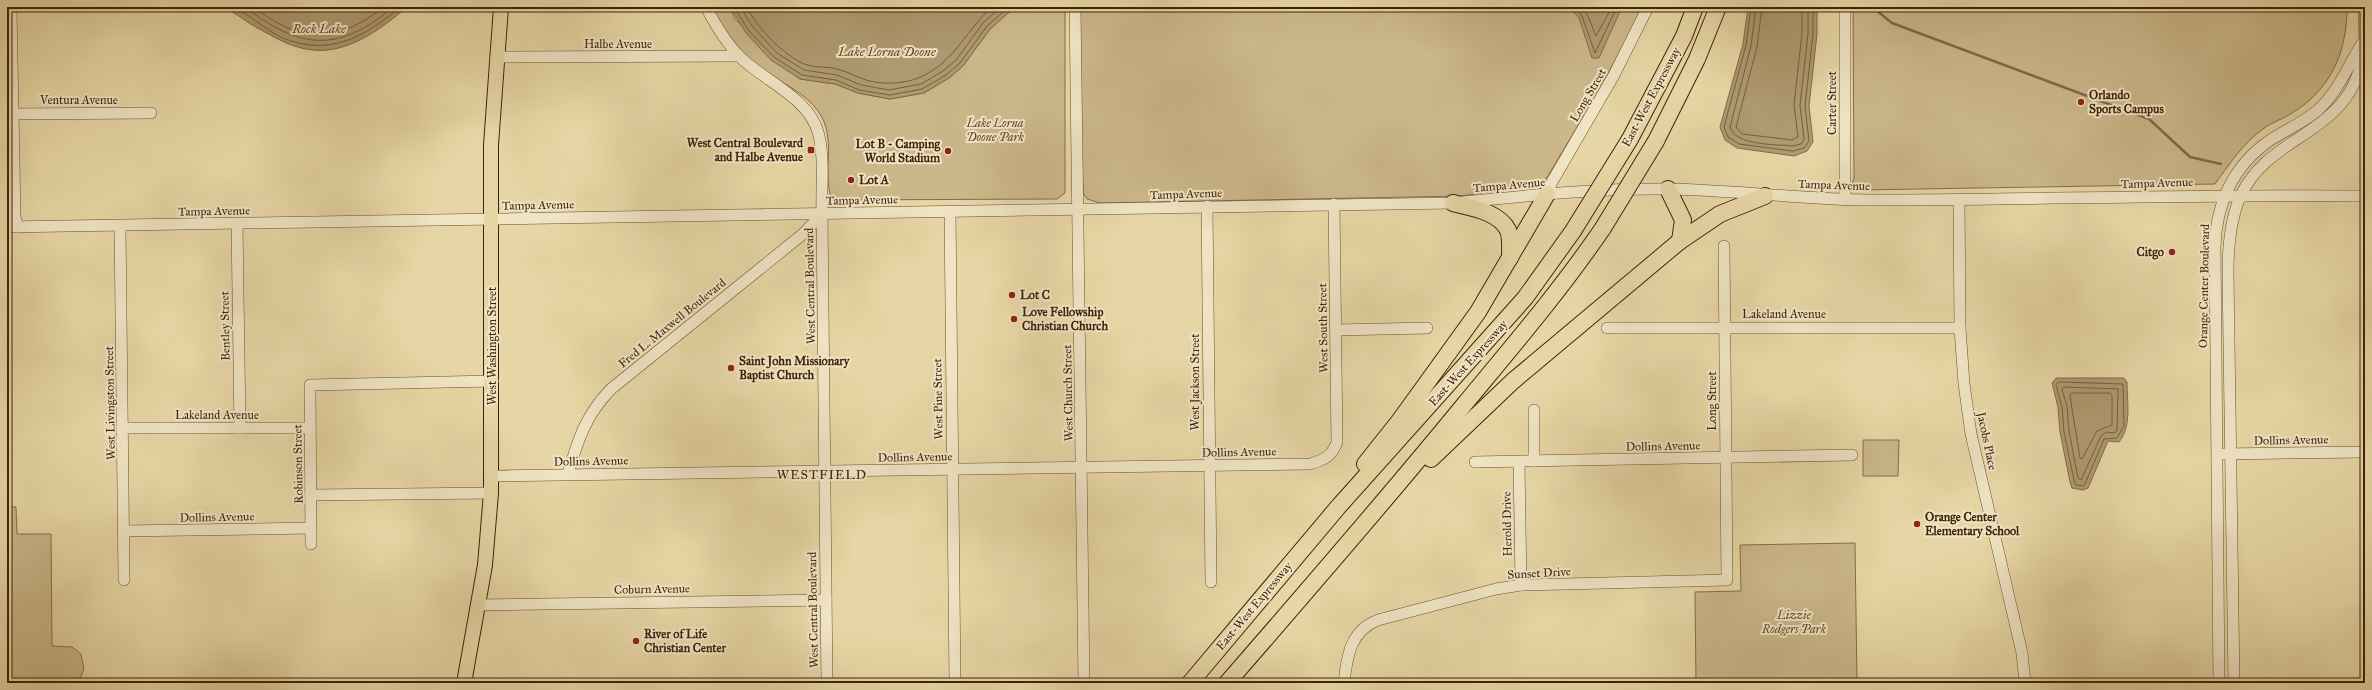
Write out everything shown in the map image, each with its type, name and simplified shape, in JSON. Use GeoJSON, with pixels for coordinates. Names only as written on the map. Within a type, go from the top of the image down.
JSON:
{"type":"FeatureCollection","features":[{"type":"Feature","properties":{"kind":"highway","name":"East-West Expressway"},"geometry":{"type":"LineString","coordinates":[[1190,683],[1339,506],[1525,298],[1573,231],[1630,139],[1684,36],[1695,7]]}},
{"type":"Feature","properties":{"kind":"highway","name":"East-West Expressway"},"geometry":{"type":"LineString","coordinates":[[1228,683],[1379,508],[1575,269],[1603,228],[1656,141],[1697,59],[1718,7]]}},
{"type":"Feature","properties":{"kind":"highway"},"geometry":{"type":"LineString","coordinates":[[1668,189],[1683,220],[1680,241]]}},
{"type":"Feature","properties":{"kind":"highway"},"geometry":{"type":"LineString","coordinates":[[1339,506],[1351,481],[1444,360],[1478,312],[1547,194]]}},
{"type":"Feature","properties":{"kind":"highway"},"geometry":{"type":"LineString","coordinates":[[1379,508],[1513,381],[1680,241],[1720,214],[1765,196]]}},
{"type":"Feature","properties":{"kind":"highway"},"geometry":{"type":"LineString","coordinates":[[1453,203],[1492,215],[1500,220],[1509,231],[1510,258]]}},
{"type":"Feature","properties":{"kind":"main road","name":"West Washington Street"},"geometry":{"type":"LineString","coordinates":[[464,683],[479,604],[486,554],[492,476],[493,381],[490,218],[493,109],[501,7]]}},
{"type":"Feature","properties":{"kind":"street"},"geometry":{"type":"LineString","coordinates":[[11,7],[10,114],[15,217],[18,227]]}},
{"type":"Feature","properties":{"kind":"street","name":"West Central Boulevard"},"geometry":{"type":"LineString","coordinates":[[706,7],[720,32],[739,56],[759,74],[784,91],[804,108],[814,122],[818,131],[820,147],[822,214],[827,683]]}},
{"type":"Feature","properties":{"kind":"street","name":"West Church Street"},"geometry":{"type":"LineString","coordinates":[[1075,7],[1084,683]]}},
{"type":"Feature","properties":{"kind":"street","name":"Long Street"},"geometry":{"type":"LineString","coordinates":[[1547,194],[1552,182],[1614,75],[1648,7]]}},
{"type":"Feature","properties":{"kind":"street","name":"Carter Street"},"geometry":{"type":"LineString","coordinates":[[1845,7],[1845,199]]}},
{"type":"Feature","properties":{"kind":"street"},"geometry":{"type":"LineString","coordinates":[[2364,7],[2364,46]]}},
{"type":"Feature","properties":{"kind":"street","name":"Orange Center Boulevard"},"geometry":{"type":"LineString","coordinates":[[2219,683],[2216,226],[2225,194],[2232,180],[2258,150],[2280,134],[2305,120],[2328,98],[2364,46]]}},
{"type":"Feature","properties":{"kind":"street","name":"Orange Center Boulevard"},"geometry":{"type":"LineString","coordinates":[[2234,683],[2228,264],[2231,226],[2241,194],[2271,157],[2318,127],[2340,105],[2355,82],[2364,46]]}},
{"type":"Feature","properties":{"kind":"street","name":"Halbe Avenue"},"geometry":{"type":"LineString","coordinates":[[496,57],[739,56]]}},
{"type":"Feature","properties":{"kind":"street","name":"Ventura Avenue"},"geometry":{"type":"LineString","coordinates":[[10,114],[151,113]]}},
{"type":"Feature","properties":{"kind":"street","name":"Tampa Avenue"},"geometry":{"type":"LineString","coordinates":[[7,227],[1453,203],[1547,194],[1668,189],[1765,196],[1845,199],[1959,200],[2225,194],[2365,196]]}},
{"type":"Feature","properties":{"kind":"street","name":"Jacobs Place"},"geometry":{"type":"LineString","coordinates":[[1959,200],[1960,328],[1964,384],[1971,434],[2022,653],[2025,683]]}},
{"type":"Feature","properties":{"kind":"street","name":"West South Street"},"geometry":{"type":"LineString","coordinates":[[1334,204],[1338,430],[1337,442],[1334,451]]}},
{"type":"Feature","properties":{"kind":"street","name":"West Jackson Street"},"geometry":{"type":"LineString","coordinates":[[1207,206],[1211,582]]}},
{"type":"Feature","properties":{"kind":"street","name":"West Pine Street"},"geometry":{"type":"LineString","coordinates":[[950,211],[955,683]]}},
{"type":"Feature","properties":{"kind":"street","name":"Fred L. Maxwell Boulevard"},"geometry":{"type":"LineString","coordinates":[[568,474],[586,421],[596,404],[611,389],[803,234],[822,214]]}},
{"type":"Feature","properties":{"kind":"street","name":"Bentley Street"},"geometry":{"type":"LineString","coordinates":[[237,224],[240,428]]}},
{"type":"Feature","properties":{"kind":"street","name":"West Livingston Street"},"geometry":{"type":"LineString","coordinates":[[120,226],[124,580]]}},
{"type":"Feature","properties":{"kind":"street","name":"Long Street"},"geometry":{"type":"LineString","coordinates":[[1724,246],[1727,580]]}},
{"type":"Feature","properties":{"kind":"street"},"geometry":{"type":"LineString","coordinates":[[1337,330],[1427,328]]}},
{"type":"Feature","properties":{"kind":"street","name":"Lakeland Avenue"},"geometry":{"type":"LineString","coordinates":[[1607,328],[1960,328]]}},
{"type":"Feature","properties":{"kind":"street"},"geometry":{"type":"LineString","coordinates":[[2216,344],[2229,343]]}},
{"type":"Feature","properties":{"kind":"street","name":"Robinson Street"},"geometry":{"type":"LineString","coordinates":[[311,544],[310,385],[493,381]]}},
{"type":"Feature","properties":{"kind":"street"},"geometry":{"type":"LineString","coordinates":[[1534,410],[1534,462]]}},
{"type":"Feature","properties":{"kind":"street","name":"Lakeland Avenue"},"geometry":{"type":"LineString","coordinates":[[123,428],[310,428]]}},
{"type":"Feature","properties":{"kind":"street","name":"Dollins Avenue"},"geometry":{"type":"LineString","coordinates":[[492,476],[1310,464],[1321,461],[1334,451]]}},
{"type":"Feature","properties":{"kind":"street","name":"Dollins Avenue"},"geometry":{"type":"LineString","coordinates":[[2217,454],[2365,452]]}},
{"type":"Feature","properties":{"kind":"street","name":"Dollins Avenue"},"geometry":{"type":"LineString","coordinates":[[1475,462],[1852,455]]}},
{"type":"Feature","properties":{"kind":"street","name":"Herold Drive"},"geometry":{"type":"LineString","coordinates":[[1519,462],[1521,585]]}},
{"type":"Feature","properties":{"kind":"street"},"geometry":{"type":"LineString","coordinates":[[311,496],[491,494]]}},
{"type":"Feature","properties":{"kind":"street","name":"Dollins Avenue"},"geometry":{"type":"LineString","coordinates":[[123,531],[311,528]]}},
{"type":"Feature","properties":{"kind":"street","name":"Sunset Drive"},"geometry":{"type":"LineString","coordinates":[[1344,683],[1348,653],[1360,631],[1368,623],[1378,620],[1496,589],[1521,585],[1727,580]]}},
{"type":"Feature","properties":{"kind":"street","name":"Coburn Avenue"},"geometry":{"type":"LineString","coordinates":[[479,604],[826,600]]}},
{"type":"Feature","properties":{"kind":"green space","name":"Lake Lorna Doone Park"},"geometry":{"type":"Polygon","coordinates":[[[713,7],[730,7],[735,19],[788,70],[800,79],[835,84],[858,93],[890,99],[924,93],[949,78],[963,66],[990,29],[1015,7],[1065,7],[1065,193],[1057,199],[832,200],[828,178],[827,132],[824,121],[818,111],[807,99],[764,71],[748,58],[728,34],[713,7]]]}},
{"type":"Feature","properties":{"kind":"green space"},"geometry":{"type":"Polygon","coordinates":[[[1078,7],[1642,7],[1609,71],[1549,174],[1545,180],[1532,186],[1461,196],[1100,203],[1087,199],[1083,193],[1078,7]]]}},
{"type":"Feature","properties":{"kind":"green space","name":"Orlando Sports Campus"},"geometry":{"type":"Polygon","coordinates":[[[1853,7],[2347,7],[2347,11],[2346,27],[2339,56],[2326,82],[2305,104],[2289,115],[2266,127],[2249,141],[2215,184],[1860,190],[1855,189],[1852,184],[1854,178],[1853,7]]]}},
{"type":"Feature","properties":{"kind":"green space"},"geometry":{"type":"Polygon","coordinates":[[[1863,440],[1899,440],[1898,476],[1863,476],[1863,440]]]}},
{"type":"Feature","properties":{"kind":"green space"},"geometry":{"type":"Polygon","coordinates":[[[7,507],[16,507],[17,534],[51,534],[52,646],[72,647],[81,654],[84,669],[78,683],[7,683],[7,507]]]}},
{"type":"Feature","properties":{"kind":"green space","name":"Lizzie Rodgers Park"},"geometry":{"type":"Polygon","coordinates":[[[1855,543],[1857,683],[1696,683],[1695,592],[1741,591],[1740,545],[1855,543]]]}},
{"type":"Feature","properties":{"kind":"water","name":"Rock Lake"},"geometry":{"type":"Polygon","coordinates":[[[219,7],[407,7],[373,33],[361,40],[334,49],[320,50],[299,48],[286,43],[230,11],[219,7]]]}},
{"type":"Feature","properties":{"kind":"water","name":"Lake Lorna Doone"},"geometry":{"type":"Polygon","coordinates":[[[730,7],[1015,7],[990,29],[963,66],[949,78],[924,93],[890,99],[858,93],[835,84],[800,79],[771,60],[746,33],[730,7]]]}},
{"type":"Feature","properties":{"kind":"water"},"geometry":{"type":"Polygon","coordinates":[[[1569,7],[1622,7],[1599,58],[1592,58],[1579,18],[1569,7]]]}},
{"type":"Feature","properties":{"kind":"water"},"geometry":{"type":"Polygon","coordinates":[[[1748,7],[1817,7],[1817,34],[1809,106],[1813,142],[1807,151],[1794,156],[1737,148],[1725,140],[1720,127],[1743,44],[1748,7]]]}},
{"type":"Feature","properties":{"kind":"water"},"geometry":{"type":"Polygon","coordinates":[[[2056,378],[2124,378],[2127,382],[2128,414],[2126,429],[2119,442],[2108,441],[2088,488],[2083,490],[2072,488],[2070,482],[2060,432],[2058,407],[2052,383],[2056,378]]]}},
{"type":"Feature","properties":{"kind":"waterway"},"geometry":{"type":"LineString","coordinates":[[1859,7],[1876,10],[1892,23],[2149,119],[2190,157],[2221,164]]}},
{"type":"Feature","properties":{"kind":"place","name":"Orlando Sports Campus"},"geometry":{"type":"Point","coordinates":[2081,102]}},
{"type":"Feature","properties":{"kind":"place","name":"West Central Boulevard and Halbe Avenue"},"geometry":{"type":"Point","coordinates":[811,150]}},
{"type":"Feature","properties":{"kind":"place","name":"Lot B - Camping World Stadium"},"geometry":{"type":"Point","coordinates":[948,151]}},
{"type":"Feature","properties":{"kind":"place","name":"Lot A"},"geometry":{"type":"Point","coordinates":[851,180]}},
{"type":"Feature","properties":{"kind":"place","name":"Citgo"},"geometry":{"type":"Point","coordinates":[2172,252]}},
{"type":"Feature","properties":{"kind":"place","name":"Lot C"},"geometry":{"type":"Point","coordinates":[1012,295]}},
{"type":"Feature","properties":{"kind":"place","name":"Love Fellowship Christian Church"},"geometry":{"type":"Point","coordinates":[1014,319]}},
{"type":"Feature","properties":{"kind":"place","name":"Saint John Missionary Baptist Church"},"geometry":{"type":"Point","coordinates":[731,368]}},
{"type":"Feature","properties":{"kind":"place","name":"Orange Center Elementary School"},"geometry":{"type":"Point","coordinates":[1917,524]}},
{"type":"Feature","properties":{"kind":"place","name":"River of Life Christian Center"},"geometry":{"type":"Point","coordinates":[636,641]}},
{"type":"Feature","properties":{"kind":"district","name":"WESTFIELD"},"geometry":{"type":"Point","coordinates":[822,475]}}]}
